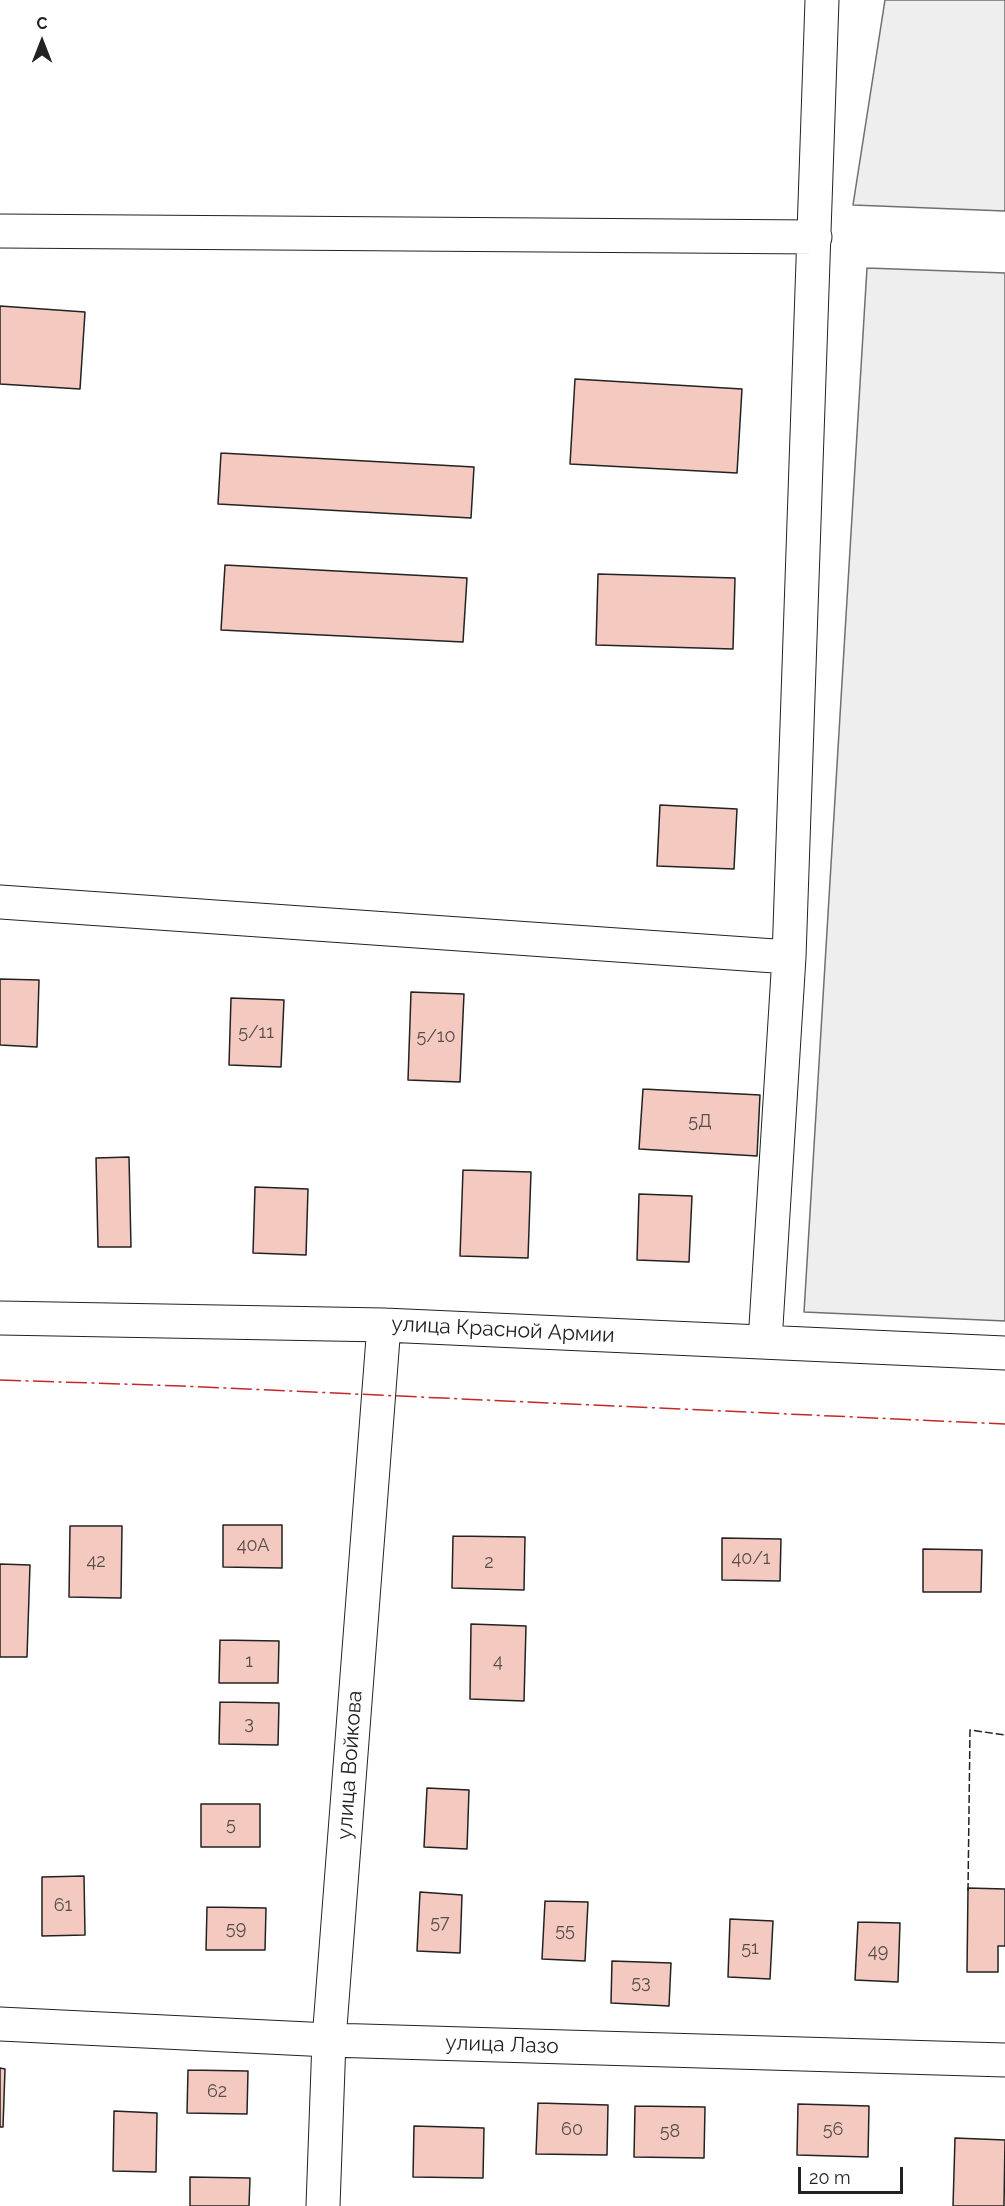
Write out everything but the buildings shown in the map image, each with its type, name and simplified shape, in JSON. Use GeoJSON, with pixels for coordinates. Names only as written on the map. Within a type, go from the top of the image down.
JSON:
{"type":"FeatureCollection","features":[{"type":"Feature","properties":{"kind":"street"},"geometry":{"type":"LineString","coordinates":[[765,1342],[789,957],[822,0]]}},
{"type":"Feature","properties":{"kind":"street"},"geometry":{"type":"LineString","coordinates":[[0,231],[815,237]]}},
{"type":"Feature","properties":{"kind":"street"},"geometry":{"type":"LineString","coordinates":[[0,902],[789,957]]}},
{"type":"Feature","properties":{"kind":"street","name":"улица Красной Армии"},"geometry":{"type":"LineString","coordinates":[[0,1318],[384,1325],[1005,1353]]}},
{"type":"Feature","properties":{"kind":"street","name":"улица Войкова"},"geometry":{"type":"LineString","coordinates":[[323,2206],[329,2040],[384,1325]]}},
{"type":"Feature","properties":{"kind":"street","name":"улица Лазо"},"geometry":{"type":"LineString","coordinates":[[0,2024],[329,2040],[1005,2060]]}},
{"type":"Feature","properties":{"kind":"shaded area"},"geometry":{"type":"Polygon","coordinates":[[[885,0],[1005,0],[1005,211],[853,205],[885,0]]]}},
{"type":"Feature","properties":{"kind":"shaded area"},"geometry":{"type":"Polygon","coordinates":[[[867,268],[1005,273],[1005,1321],[804,1312],[867,268]]]}},
{"type":"Feature","properties":{"kind":"fence"},"geometry":{"type":"LineString","coordinates":[[968,1891],[970,1730],[1005,1735]]}},
{"type":"Feature","properties":{"kind":"power"},"geometry":{"type":"LineString","coordinates":[[0,1380],[182,1386],[1005,1424]]}}]}
